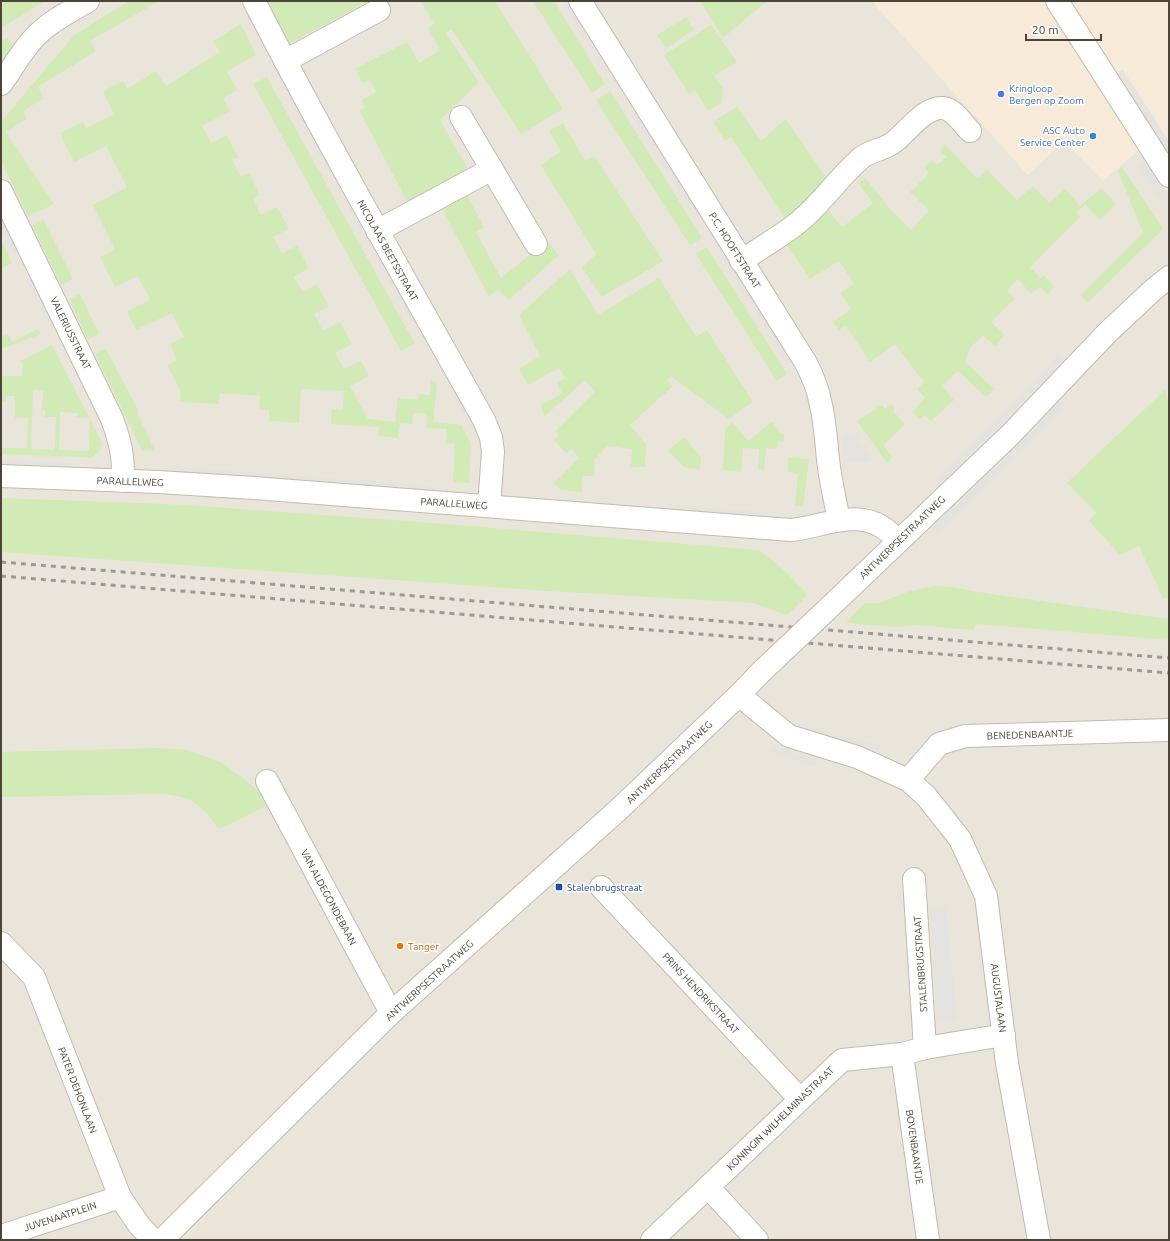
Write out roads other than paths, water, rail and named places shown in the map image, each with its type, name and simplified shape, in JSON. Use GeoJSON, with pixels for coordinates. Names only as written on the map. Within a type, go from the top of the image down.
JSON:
{"type":"FeatureCollection","features":[{"type":"Feature","properties":{"kind":"street"},"geometry":{"type":"LineString","coordinates":[[1,84],[38,33],[88,1]]}},
{"type":"Feature","properties":{"kind":"street","name":"NICOLAAS BEETSSTRAAT"},"geometry":{"type":"LineString","coordinates":[[254,1],[377,231],[488,429],[493,452],[489,506]]}},
{"type":"Feature","properties":{"kind":"street","name":"P.C. HOOFTSTRAAT"},"geometry":{"type":"LineString","coordinates":[[580,1],[806,363],[815,383],[820,400],[826,431],[828,460],[839,520]]}},
{"type":"Feature","properties":{"kind":"street"},"geometry":{"type":"LineString","coordinates":[[1057,1],[1169,176]]}},
{"type":"Feature","properties":{"kind":"street"},"geometry":{"type":"LineString","coordinates":[[285,61],[379,10]]}},
{"type":"Feature","properties":{"kind":"street"},"geometry":{"type":"LineString","coordinates":[[742,260],[795,224],[815,207],[863,156],[886,147],[894,142],[928,112],[934,109],[943,108],[951,111],[970,131]]}},
{"type":"Feature","properties":{"kind":"street"},"geometry":{"type":"LineString","coordinates":[[461,117],[536,244]]}},
{"type":"Feature","properties":{"kind":"street"},"geometry":{"type":"LineString","coordinates":[[377,231],[492,169]]}},
{"type":"Feature","properties":{"kind":"street","name":"VALERIUSSTRAAT"},"geometry":{"type":"LineString","coordinates":[[1,190],[112,419],[123,455],[123,480]]}},
{"type":"Feature","properties":{"kind":"street","name":"ANTWERPSESTRAATWEG"},"geometry":{"type":"LineString","coordinates":[[162,1240],[391,1013],[617,811],[1010,434],[1108,332],[1169,277]]}},
{"type":"Feature","properties":{"kind":"street","name":"PARALLELWEG"},"geometry":{"type":"LineString","coordinates":[[1,476],[123,480],[254,488],[790,530],[801,529],[839,520],[865,520],[883,527],[898,541]]}},
{"type":"Feature","properties":{"kind":"street"},"geometry":{"type":"LineString","coordinates":[[739,695],[789,736],[857,758],[908,780]]}},
{"type":"Feature","properties":{"kind":"street","name":"BENEDENBAANTJE"},"geometry":{"type":"LineString","coordinates":[[908,780],[939,744],[966,736],[1169,730]]}},
{"type":"Feature","properties":{"kind":"street","name":"AUGUSTALAAN"},"geometry":{"type":"LineString","coordinates":[[908,780],[926,796],[960,839],[986,896],[1007,1063],[1039,1240]]}},
{"type":"Feature","properties":{"kind":"street","name":"VAN ALDEGONDEBAAN"},"geometry":{"type":"LineString","coordinates":[[267,781],[391,1013]]}},
{"type":"Feature","properties":{"kind":"street","name":"STALENBRUGSTRAAT"},"geometry":{"type":"LineString","coordinates":[[914,879],[925,1048]]}},
{"type":"Feature","properties":{"kind":"street","name":"PRINS HENDRIKSTRAAT"},"geometry":{"type":"LineString","coordinates":[[601,887],[800,1099]]}},
{"type":"Feature","properties":{"kind":"street","name":"PATER DEHONLAAN"},"geometry":{"type":"LineString","coordinates":[[1,943],[34,977],[120,1197],[139,1225],[153,1240]]}},
{"type":"Feature","properties":{"kind":"street","name":"KONINGIN WILHELMINASTRAAT"},"geometry":{"type":"LineString","coordinates":[[652,1240],[842,1060],[902,1054],[925,1048],[1004,1035]]}},
{"type":"Feature","properties":{"kind":"street","name":"BOVENBAANTJE"},"geometry":{"type":"LineString","coordinates":[[902,1054],[928,1240]]}},
{"type":"Feature","properties":{"kind":"street"},"geometry":{"type":"LineString","coordinates":[[708,1187],[757,1240]]}},
{"type":"Feature","properties":{"kind":"street","name":"JUVENAATPLEIN"},"geometry":{"type":"LineString","coordinates":[[1,1236],[120,1197]]}},
{"type":"Feature","properties":{"kind":"railway"},"geometry":{"type":"LineString","coordinates":[[1,562],[1169,658]]}},
{"type":"Feature","properties":{"kind":"railway"},"geometry":{"type":"LineString","coordinates":[[1,576],[1169,673]]}},
{"type":"Feature","properties":{"kind":"place","name":"Kringloop Bergen op Zoom"},"geometry":{"type":"Point","coordinates":[1001,94]}},
{"type":"Feature","properties":{"kind":"place","name":"ASC Auto Service Center"},"geometry":{"type":"Point","coordinates":[1093,136]}},
{"type":"Feature","properties":{"kind":"place","name":"Stalenbrugstraat"},"geometry":{"type":"Point","coordinates":[559,887]}},
{"type":"Feature","properties":{"kind":"place","name":"Tanger"},"geometry":{"type":"Point","coordinates":[400,946]}}]}
